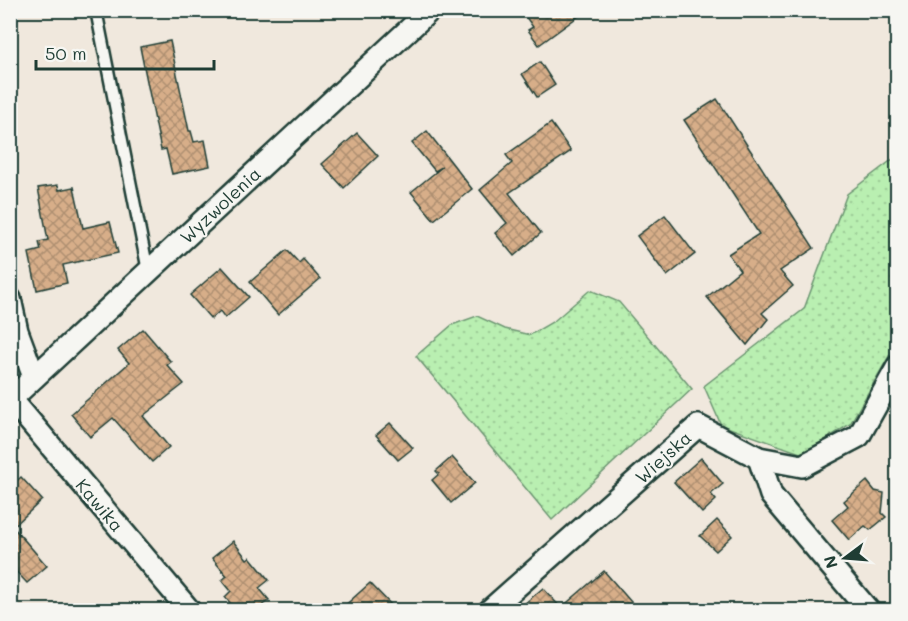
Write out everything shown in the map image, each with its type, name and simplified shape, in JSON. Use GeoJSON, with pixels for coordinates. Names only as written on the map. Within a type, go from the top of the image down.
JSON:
{"type":"FeatureCollection","features":[{"type":"Feature","properties":{"kind":"street","name":"Wyzwolenia"},"geometry":{"type":"LineString","coordinates":[[11,400],[430,10]]}},
{"type":"Feature","properties":{"kind":"street"},"geometry":{"type":"LineString","coordinates":[[10,299],[17,331],[34,377]]}},
{"type":"Feature","properties":{"kind":"street","name":"Wiejska"},"geometry":{"type":"LineString","coordinates":[[490,610],[698,426],[759,458],[802,466],[859,436],[897,366]]}},
{"type":"Feature","properties":{"kind":"street","name":"Kawika"},"geometry":{"type":"LineString","coordinates":[[11,400],[189,610]]}},
{"type":"Feature","properties":{"kind":"street"},"geometry":{"type":"LineString","coordinates":[[759,458],[771,495],[868,610]]}},
{"type":"Feature","properties":{"kind":"lane"},"geometry":{"type":"LineString","coordinates":[[96,10],[148,272]]}},
{"type":"Feature","properties":{"kind":"green space"},"geometry":{"type":"Polygon","coordinates":[[[897,156],[897,342],[850,424],[803,454],[721,425],[704,386],[804,309],[847,194],[897,156]]]}},
{"type":"Feature","properties":{"kind":"green space"},"geometry":{"type":"Polygon","coordinates":[[[590,290],[619,302],[692,389],[552,520],[416,356],[452,325],[477,316],[505,329],[530,335],[554,321],[590,290]]]}},
{"type":"Feature","properties":{"kind":"building"},"geometry":{"type":"Polygon","coordinates":[[[521,10],[587,10],[539,45],[528,30],[533,27],[521,10]]]}},
{"type":"Feature","properties":{"kind":"building"},"geometry":{"type":"Polygon","coordinates":[[[170,41],[189,131],[191,131],[194,142],[205,140],[210,166],[172,174],[166,149],[161,150],[140,47],[170,41]]]}},
{"type":"Feature","properties":{"kind":"building"},"geometry":{"type":"Polygon","coordinates":[[[540,62],[555,85],[537,97],[522,74],[540,62]]]}},
{"type":"Feature","properties":{"kind":"building"},"geometry":{"type":"Polygon","coordinates":[[[717,99],[814,248],[780,271],[793,286],[762,313],[768,319],[747,345],[707,297],[740,270],[728,254],[759,234],[684,120],[717,99]]]}},
{"type":"Feature","properties":{"kind":"building"},"geometry":{"type":"Polygon","coordinates":[[[551,123],[571,151],[509,193],[541,233],[514,256],[495,233],[507,223],[480,190],[512,163],[506,155],[551,123]]]}},
{"type":"Feature","properties":{"kind":"building"},"geometry":{"type":"Polygon","coordinates":[[[427,131],[472,189],[434,220],[411,192],[442,167],[435,171],[412,143],[427,131]]]}},
{"type":"Feature","properties":{"kind":"building"},"geometry":{"type":"Polygon","coordinates":[[[357,133],[378,156],[344,188],[322,164],[357,133]]]}},
{"type":"Feature","properties":{"kind":"building"},"geometry":{"type":"Polygon","coordinates":[[[58,185],[59,190],[74,187],[83,228],[110,222],[118,253],[63,265],[67,283],[37,290],[29,253],[41,250],[39,242],[48,240],[38,188],[58,185]]]}},
{"type":"Feature","properties":{"kind":"building"},"geometry":{"type":"Polygon","coordinates":[[[665,215],[695,254],[667,276],[637,236],[665,215]]]}},
{"type":"Feature","properties":{"kind":"building"},"geometry":{"type":"Polygon","coordinates":[[[287,250],[299,263],[303,259],[320,279],[278,315],[250,282],[287,250]]]}},
{"type":"Feature","properties":{"kind":"building"},"geometry":{"type":"Polygon","coordinates":[[[222,267],[249,297],[225,318],[220,311],[211,319],[190,295],[222,267]]]}},
{"type":"Feature","properties":{"kind":"building"},"geometry":{"type":"Polygon","coordinates":[[[143,329],[171,362],[167,365],[184,384],[143,416],[169,447],[152,462],[113,418],[90,437],[71,414],[129,363],[118,350],[143,329]]]}},
{"type":"Feature","properties":{"kind":"building"},"geometry":{"type":"Polygon","coordinates":[[[390,423],[413,448],[398,460],[376,435],[390,423]]]}},
{"type":"Feature","properties":{"kind":"building"},"geometry":{"type":"Polygon","coordinates":[[[452,457],[475,483],[451,503],[432,480],[439,474],[436,471],[452,457]]]}},
{"type":"Feature","properties":{"kind":"building"},"geometry":{"type":"Polygon","coordinates":[[[701,458],[723,484],[711,494],[716,500],[702,513],[674,482],[701,458]]]}},
{"type":"Feature","properties":{"kind":"building"},"geometry":{"type":"Polygon","coordinates":[[[21,477],[42,500],[13,527],[47,566],[27,583],[10,565],[10,487],[21,477]]]}},
{"type":"Feature","properties":{"kind":"building"},"geometry":{"type":"Polygon","coordinates":[[[867,481],[875,491],[884,493],[882,513],[886,517],[870,530],[865,526],[849,540],[832,520],[848,506],[844,501],[867,481]]]}},
{"type":"Feature","properties":{"kind":"building"},"geometry":{"type":"Polygon","coordinates":[[[717,520],[732,536],[716,551],[700,536],[717,520]]]}},
{"type":"Feature","properties":{"kind":"building"},"geometry":{"type":"Polygon","coordinates":[[[233,541],[247,559],[250,557],[269,580],[259,588],[269,600],[256,610],[236,610],[225,597],[231,591],[222,580],[227,576],[212,558],[233,541]]]}},
{"type":"Feature","properties":{"kind":"building"},"geometry":{"type":"Polygon","coordinates":[[[604,571],[638,610],[517,610],[543,588],[561,608],[604,571]]]}},
{"type":"Feature","properties":{"kind":"building"},"geometry":{"type":"Polygon","coordinates":[[[370,583],[396,610],[340,610],[370,583]]]}}]}
